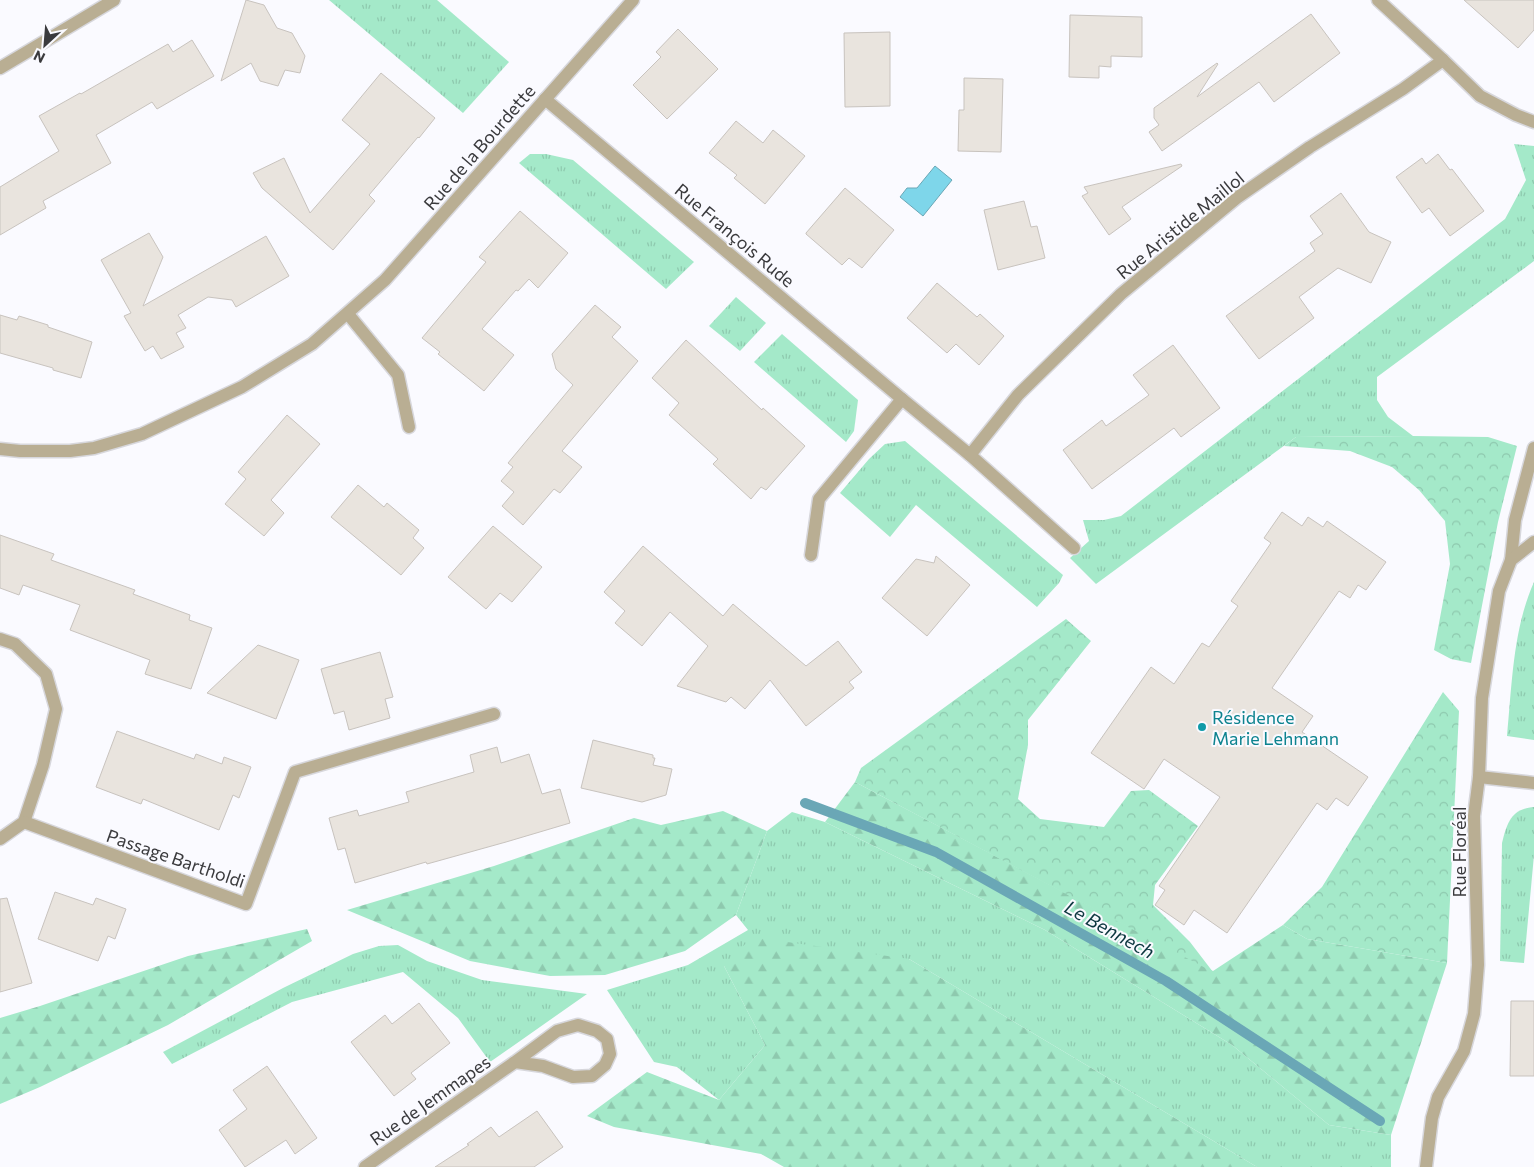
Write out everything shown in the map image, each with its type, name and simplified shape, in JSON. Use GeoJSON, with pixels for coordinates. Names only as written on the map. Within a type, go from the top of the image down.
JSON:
{"type":"FeatureCollection","features":[{"type":"Feature","properties":{"kind":"street"},"geometry":{"type":"LineString","coordinates":[[0,68],[114,0]]}},
{"type":"Feature","properties":{"kind":"street","name":"Rue de la Bourdette"},"geometry":{"type":"LineString","coordinates":[[0,449],[20,451],[94,448],[142,434],[242,387],[312,344],[385,280],[633,0]]}},
{"type":"Feature","properties":{"kind":"street"},"geometry":{"type":"LineString","coordinates":[[1378,0],[1480,96],[1516,115],[1534,122]]}},
{"type":"Feature","properties":{"kind":"street","name":"Rue Aristide Maillol"},"geometry":{"type":"LineString","coordinates":[[970,455],[1018,395],[1129,288],[1238,197],[1310,147],[1403,89],[1443,60]]}},
{"type":"Feature","properties":{"kind":"street","name":"Rue François Rude"},"geometry":{"type":"LineString","coordinates":[[545,99],[970,455],[1074,548]]}},
{"type":"Feature","properties":{"kind":"street"},"geometry":{"type":"LineString","coordinates":[[348,314],[398,375],[409,427]]}},
{"type":"Feature","properties":{"kind":"street"},"geometry":{"type":"LineString","coordinates":[[810,555],[819,499],[902,399]]}},
{"type":"Feature","properties":{"kind":"street","name":"Rue Floréal"},"geometry":{"type":"LineString","coordinates":[[1426,1167],[1432,1118],[1438,1098],[1464,1051],[1474,1014],[1478,965],[1474,816],[1479,777],[1482,698],[1499,591],[1511,560],[1515,520],[1534,448]]}},
{"type":"Feature","properties":{"kind":"street"},"geometry":{"type":"LineString","coordinates":[[1511,560],[1534,542]]}},
{"type":"Feature","properties":{"kind":"street"},"geometry":{"type":"LineString","coordinates":[[0,639],[15,644],[46,674],[56,709],[43,765],[24,822],[0,839]]}},
{"type":"Feature","properties":{"kind":"street","name":"Passage Bartholdi"},"geometry":{"type":"LineString","coordinates":[[24,822],[246,904],[295,772],[494,714]]}},
{"type":"Feature","properties":{"kind":"street"},"geometry":{"type":"LineString","coordinates":[[1479,777],[1534,783]]}},
{"type":"Feature","properties":{"kind":"street","name":"Rue de Jemmapes"},"geometry":{"type":"LineString","coordinates":[[366,1167],[557,1031],[578,1025],[597,1031],[607,1039],[610,1054],[605,1065],[592,1076],[573,1077],[543,1066],[515,1062]]}},
{"type":"Feature","properties":{"kind":"green space"},"geometry":{"type":"Polygon","coordinates":[[[329,0],[437,0],[509,62],[463,113],[329,0]]]}},
{"type":"Feature","properties":{"kind":"green space"},"geometry":{"type":"Polygon","coordinates":[[[1514,144],[1534,146],[1534,261],[1377,377],[1377,400],[1388,417],[1413,436],[1296,437],[1096,584],[1070,558],[1089,541],[1083,520],[1104,520],[1121,516],[1505,219],[1526,180],[1514,144]]]}},
{"type":"Feature","properties":{"kind":"green space"},"geometry":{"type":"Polygon","coordinates":[[[530,154],[546,154],[573,160],[694,262],[666,289],[519,163],[530,154]]]}},
{"type":"Feature","properties":{"kind":"green space"},"geometry":{"type":"Polygon","coordinates":[[[736,297],[766,323],[740,351],[709,326],[736,297]]]}},
{"type":"Feature","properties":{"kind":"green space"},"geometry":{"type":"Polygon","coordinates":[[[782,334],[858,400],[854,431],[846,442],[754,362],[782,334]]]}},
{"type":"Feature","properties":{"kind":"green space"},"geometry":{"type":"Polygon","coordinates":[[[1296,437],[1488,437],[1517,446],[1498,522],[1471,663],[1451,659],[1434,650],[1450,564],[1445,521],[1419,490],[1392,467],[1350,451],[1284,446],[1296,437]]]}},
{"type":"Feature","properties":{"kind":"green space"},"geometry":{"type":"Polygon","coordinates":[[[905,441],[1063,575],[1059,583],[1037,607],[916,505],[890,537],[840,493],[869,459],[885,444],[905,441]]]}},
{"type":"Feature","properties":{"kind":"green space"},"geometry":{"type":"Polygon","coordinates":[[[1534,582],[1534,740],[1507,736],[1512,677],[1518,638],[1527,600],[1534,582]]]}},
{"type":"Feature","properties":{"kind":"green space"},"geometry":{"type":"Polygon","coordinates":[[[1066,619],[1091,641],[1028,720],[1028,745],[1018,799],[1040,819],[1104,827],[1131,791],[1149,790],[1198,826],[1155,885],[1153,905],[1190,942],[1213,972],[855,782],[861,768],[1066,619]]]}},
{"type":"Feature","properties":{"kind":"green space"},"geometry":{"type":"Polygon","coordinates":[[[1443,692],[1459,711],[1447,963],[1307,939],[1283,925],[1322,887],[1443,692]]]}},
{"type":"Feature","properties":{"kind":"green space"},"geometry":{"type":"Polygon","coordinates":[[[855,782],[1213,971],[1283,925],[1307,939],[1447,963],[1391,1135],[1329,1125],[1232,1045],[1045,930],[825,822],[855,782]]]}},
{"type":"Feature","properties":{"kind":"green space"},"geometry":{"type":"Polygon","coordinates":[[[1534,807],[1534,855],[1524,963],[1500,961],[1502,843],[1511,818],[1526,808],[1534,807]]]}},
{"type":"Feature","properties":{"kind":"green space"},"geometry":{"type":"Polygon","coordinates":[[[723,811],[767,831],[736,915],[685,951],[605,975],[550,976],[470,961],[347,910],[494,866],[634,818],[661,825],[723,811]]]}},
{"type":"Feature","properties":{"kind":"green space"},"geometry":{"type":"Polygon","coordinates":[[[792,812],[825,822],[1045,930],[1232,1045],[1329,1125],[1391,1135],[1391,1167],[1257,1167],[909,959],[724,966],[765,1045],[719,1100],[677,1067],[654,1062],[607,990],[688,965],[748,930],[736,915],[767,831],[792,812]]]}},
{"type":"Feature","properties":{"kind":"green space"},"geometry":{"type":"Polygon","coordinates":[[[307,929],[312,941],[168,1025],[40,1087],[0,1104],[0,1018],[188,956],[307,929]]]}},
{"type":"Feature","properties":{"kind":"green space"},"geometry":{"type":"Polygon","coordinates":[[[752,937],[909,959],[1257,1167],[784,1167],[761,1154],[614,1127],[587,1116],[647,1072],[719,1100],[765,1045],[724,966],[752,937]]]}},
{"type":"Feature","properties":{"kind":"green space"},"geometry":{"type":"Polygon","coordinates":[[[398,945],[427,961],[482,980],[587,994],[490,1062],[458,1018],[403,972],[292,1002],[172,1064],[163,1052],[283,988],[353,954],[379,946],[398,945]]]}},
{"type":"Feature","properties":{"kind":"water"},"geometry":{"type":"Polygon","coordinates":[[[935,166],[952,180],[923,216],[900,197],[907,188],[917,188],[935,166]]]}},
{"type":"Feature","properties":{"kind":"building"},"geometry":{"type":"Polygon","coordinates":[[[246,0],[264,5],[277,28],[292,33],[305,56],[300,73],[285,70],[278,86],[260,81],[251,63],[221,81],[246,0]]]}},
{"type":"Feature","properties":{"kind":"building"},"geometry":{"type":"Polygon","coordinates":[[[1464,0],[1534,0],[1534,30],[1518,48],[1464,0]]]}},
{"type":"Feature","properties":{"kind":"building"},"geometry":{"type":"Polygon","coordinates":[[[1311,14],[1340,53],[1274,102],[1259,82],[1162,151],[1149,132],[1159,125],[1154,118],[1154,108],[1217,63],[1197,97],[1311,14]]]}},
{"type":"Feature","properties":{"kind":"building"},"geometry":{"type":"Polygon","coordinates":[[[1070,15],[1142,17],[1142,57],[1111,56],[1111,67],[1099,66],[1099,78],[1069,77],[1070,15]]]}},
{"type":"Feature","properties":{"kind":"building"},"geometry":{"type":"Polygon","coordinates":[[[678,29],[718,69],[667,119],[633,85],[661,57],[656,52],[678,29]]]}},
{"type":"Feature","properties":{"kind":"building"},"geometry":{"type":"Polygon","coordinates":[[[890,32],[890,106],[845,107],[844,33],[890,32]]]}},
{"type":"Feature","properties":{"kind":"building"},"geometry":{"type":"Polygon","coordinates":[[[192,40],[214,76],[157,109],[152,102],[96,135],[111,163],[43,201],[46,208],[0,235],[0,187],[59,151],[39,116],[168,44],[173,52],[192,40]]]}},
{"type":"Feature","properties":{"kind":"building"},"geometry":{"type":"Polygon","coordinates":[[[381,73],[435,118],[369,195],[375,201],[333,250],[262,188],[253,173],[284,158],[310,213],[370,144],[342,120],[381,73]]]}},
{"type":"Feature","properties":{"kind":"building"},"geometry":{"type":"Polygon","coordinates":[[[964,78],[1003,79],[1001,152],[958,151],[959,110],[964,110],[964,78]]]}},
{"type":"Feature","properties":{"kind":"building"},"geometry":{"type":"Polygon","coordinates":[[[736,121],[763,143],[773,130],[805,156],[765,204],[734,178],[737,175],[709,153],[736,121]]]}},
{"type":"Feature","properties":{"kind":"building"},"geometry":{"type":"Polygon","coordinates":[[[1438,154],[1484,211],[1450,236],[1429,208],[1422,213],[1396,177],[1422,158],[1426,164],[1438,154]]]}},
{"type":"Feature","properties":{"kind":"building"},"geometry":{"type":"Polygon","coordinates":[[[1181,164],[1182,166],[1122,207],[1131,219],[1109,235],[1082,196],[1088,193],[1084,187],[1181,164]]]}},
{"type":"Feature","properties":{"kind":"building"},"geometry":{"type":"Polygon","coordinates":[[[845,188],[894,230],[862,268],[849,258],[842,265],[806,234],[845,188]]]}},
{"type":"Feature","properties":{"kind":"building"},"geometry":{"type":"Polygon","coordinates":[[[1341,193],[1369,232],[1391,242],[1371,283],[1338,268],[1299,297],[1314,318],[1259,359],[1226,316],[1315,251],[1310,243],[1323,234],[1310,216],[1341,193]]]}},
{"type":"Feature","properties":{"kind":"building"},"geometry":{"type":"Polygon","coordinates":[[[1024,201],[1031,227],[1037,226],[1045,258],[998,270],[984,210],[1024,201]]]}},
{"type":"Feature","properties":{"kind":"building"},"geometry":{"type":"Polygon","coordinates":[[[520,211],[568,253],[538,288],[529,279],[518,291],[516,290],[482,329],[514,355],[484,391],[438,354],[440,352],[422,338],[486,262],[479,257],[520,211]]]}},
{"type":"Feature","properties":{"kind":"building"},"geometry":{"type":"Polygon","coordinates":[[[149,233],[163,257],[143,306],[266,236],[289,276],[236,307],[232,300],[208,297],[178,315],[186,328],[176,333],[184,347],[161,359],[153,346],[145,351],[124,316],[131,313],[101,260],[149,233]]]}},
{"type":"Feature","properties":{"kind":"building"},"geometry":{"type":"Polygon","coordinates":[[[937,283],[977,317],[980,314],[1004,336],[979,365],[956,344],[947,353],[907,318],[937,283]]]}},
{"type":"Feature","properties":{"kind":"building"},"geometry":{"type":"Polygon","coordinates":[[[595,305],[621,327],[612,337],[638,361],[562,451],[582,467],[560,493],[554,489],[523,525],[502,506],[514,492],[501,481],[513,467],[508,463],[573,385],[556,369],[552,354],[595,305]]]}},
{"type":"Feature","properties":{"kind":"building"},"geometry":{"type":"Polygon","coordinates":[[[0,315],[17,320],[19,316],[92,342],[81,378],[0,353],[0,315]]]}},
{"type":"Feature","properties":{"kind":"building"},"geometry":{"type":"Polygon","coordinates":[[[686,340],[762,410],[763,408],[805,446],[766,490],[761,487],[751,499],[713,464],[718,459],[669,415],[679,403],[652,378],[686,340]]]}},
{"type":"Feature","properties":{"kind":"building"},"geometry":{"type":"Polygon","coordinates":[[[1173,345],[1220,408],[1181,437],[1174,428],[1092,489],[1063,450],[1102,420],[1106,426],[1149,395],[1133,375],[1173,345]]]}},
{"type":"Feature","properties":{"kind":"building"},"geometry":{"type":"Polygon","coordinates":[[[287,415],[320,444],[271,500],[284,513],[264,536],[225,504],[246,479],[238,472],[287,415]]]}},
{"type":"Feature","properties":{"kind":"building"},"geometry":{"type":"Polygon","coordinates":[[[358,485],[384,507],[387,503],[419,530],[413,538],[424,548],[401,575],[331,517],[358,485]]]}},
{"type":"Feature","properties":{"kind":"building","name":"Résidence Marie Lehmann"},"geometry":{"type":"Polygon","coordinates":[[[1282,512],[1302,526],[1308,517],[1323,527],[1327,521],[1386,562],[1366,590],[1358,585],[1350,598],[1339,591],[1272,688],[1313,716],[1302,732],[1368,777],[1348,806],[1336,798],[1327,810],[1317,803],[1227,933],[1194,910],[1184,925],[1155,905],[1165,890],[1159,886],[1220,797],[1164,759],[1144,789],[1091,753],[1151,667],[1174,684],[1202,643],[1209,647],[1238,606],[1231,601],[1271,543],[1264,538],[1282,512]]]}},
{"type":"Feature","properties":{"kind":"building"},"geometry":{"type":"Polygon","coordinates":[[[493,526],[542,567],[512,602],[500,593],[486,609],[448,577],[493,526]]]}},
{"type":"Feature","properties":{"kind":"building"},"geometry":{"type":"Polygon","coordinates":[[[0,535],[54,554],[51,560],[135,590],[133,594],[190,615],[189,620],[212,628],[191,689],[145,674],[150,660],[70,630],[80,605],[23,585],[19,595],[0,588],[0,535]]]}},
{"type":"Feature","properties":{"kind":"building"},"geometry":{"type":"Polygon","coordinates":[[[643,546],[723,616],[733,604],[806,666],[838,641],[862,672],[849,682],[854,688],[806,726],[770,680],[745,709],[731,697],[726,702],[677,686],[708,646],[670,612],[642,646],[615,623],[625,611],[604,592],[643,546]]]}},
{"type":"Feature","properties":{"kind":"building"},"geometry":{"type":"Polygon","coordinates":[[[936,556],[970,585],[927,636],[882,598],[916,559],[934,563],[936,556]]]}},
{"type":"Feature","properties":{"kind":"building"},"geometry":{"type":"Polygon","coordinates":[[[258,645],[299,660],[276,719],[207,693],[258,645]]]}},
{"type":"Feature","properties":{"kind":"building"},"geometry":{"type":"Polygon","coordinates":[[[380,652],[393,697],[385,699],[390,718],[349,730],[344,711],[334,714],[321,669],[380,652]]]}},
{"type":"Feature","properties":{"kind":"building"},"geometry":{"type":"Polygon","coordinates":[[[117,731],[194,759],[196,754],[222,764],[224,757],[251,767],[239,798],[233,795],[219,830],[143,799],[141,804],[96,787],[117,731]]]}},
{"type":"Feature","properties":{"kind":"building"},"geometry":{"type":"Polygon","coordinates":[[[593,740],[653,755],[653,758],[655,758],[653,765],[672,769],[666,795],[642,802],[581,788],[593,740]]]}},
{"type":"Feature","properties":{"kind":"building"},"geometry":{"type":"Polygon","coordinates":[[[497,747],[501,763],[529,754],[542,794],[560,789],[570,823],[355,883],[345,848],[338,850],[329,818],[357,810],[359,816],[409,802],[406,792],[474,772],[470,755],[497,747]]]}},
{"type":"Feature","properties":{"kind":"building"},"geometry":{"type":"Polygon","coordinates":[[[55,892],[93,905],[96,898],[126,909],[115,939],[108,936],[98,961],[38,939],[55,892]]]}},
{"type":"Feature","properties":{"kind":"building"},"geometry":{"type":"Polygon","coordinates":[[[7,898],[32,983],[0,992],[0,899],[7,898]]]}},
{"type":"Feature","properties":{"kind":"building"},"geometry":{"type":"Polygon","coordinates":[[[1511,1001],[1534,1001],[1534,1076],[1510,1076],[1511,1001]]]}},
{"type":"Feature","properties":{"kind":"building"},"geometry":{"type":"Polygon","coordinates":[[[419,1003],[450,1043],[411,1073],[416,1079],[394,1096],[351,1042],[385,1015],[392,1024],[419,1003]]]}},
{"type":"Feature","properties":{"kind":"building"},"geometry":{"type":"Polygon","coordinates":[[[267,1066],[317,1138],[295,1154],[286,1140],[245,1167],[219,1130],[247,1109],[233,1090],[267,1066]]]}},
{"type":"Feature","properties":{"kind":"building"},"geometry":{"type":"Polygon","coordinates":[[[537,1111],[563,1147],[534,1167],[435,1167],[469,1145],[467,1144],[491,1127],[499,1137],[537,1111]]]}},
{"type":"Feature","properties":{"kind":"waterway","name":"Le Bennech"},"geometry":{"type":"LineString","coordinates":[[805,803],[936,852],[1166,981],[1380,1121]]}},
{"type":"Feature","properties":{"kind":"place","name":"Résidence Marie Lehmann"},"geometry":{"type":"Point","coordinates":[1202,727]}}]}
